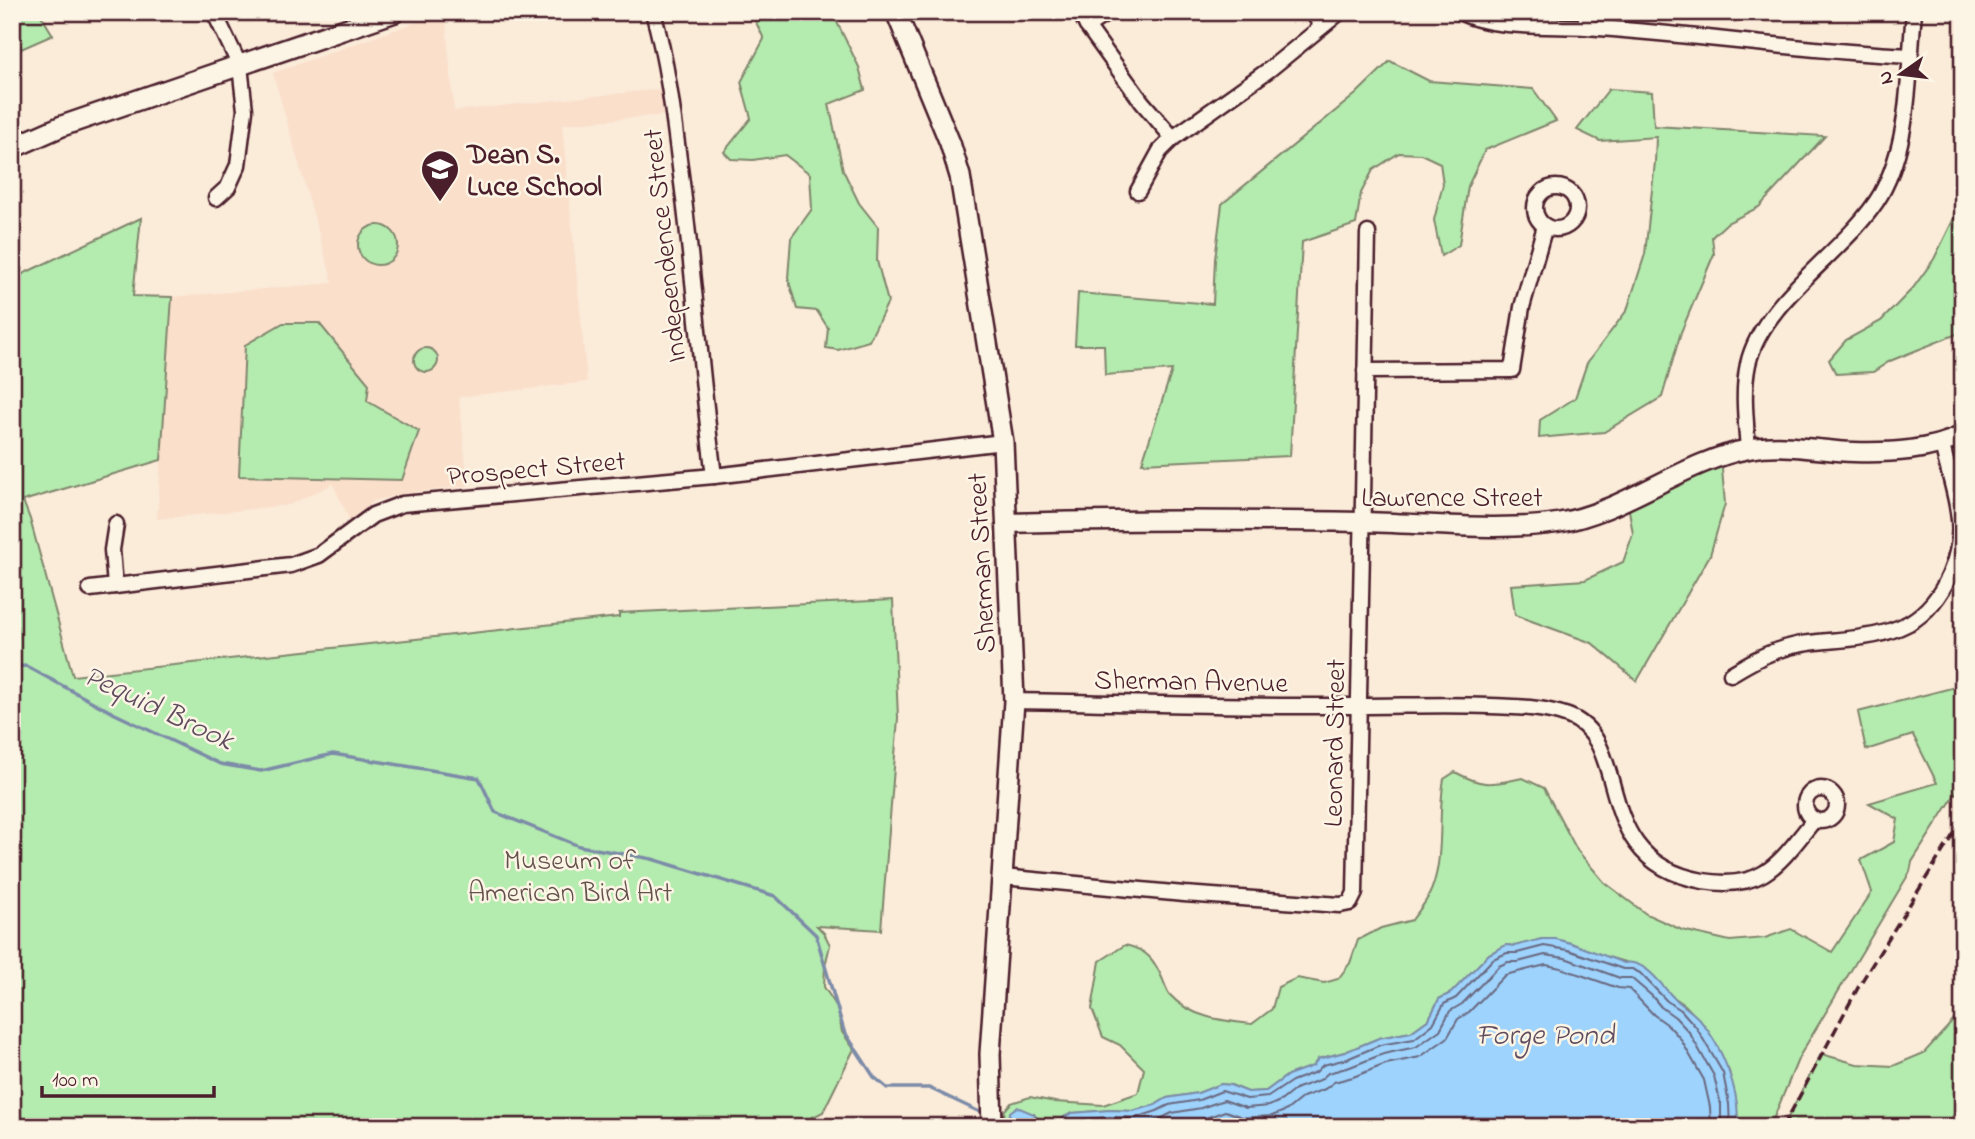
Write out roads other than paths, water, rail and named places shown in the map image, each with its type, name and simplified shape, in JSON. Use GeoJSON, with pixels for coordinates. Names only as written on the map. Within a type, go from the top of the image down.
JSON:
{"type":"FeatureCollection","features":[{"type":"Feature","properties":{"kind":"main road"},"geometry":{"type":"LineString","coordinates":[[12,148],[62,126],[396,12]]}},
{"type":"Feature","properties":{"kind":"main road","name":"Sherman Street"},"geometry":{"type":"LineString","coordinates":[[896,12],[950,143],[960,176],[1003,442],[1014,701],[990,1054],[992,1121]]}},
{"type":"Feature","properties":{"kind":"street"},"geometry":{"type":"LineString","coordinates":[[214,12],[240,66],[245,110],[238,165],[228,187],[216,198]]}},
{"type":"Feature","properties":{"kind":"street","name":"Independence Street"},"geometry":{"type":"LineString","coordinates":[[653,12],[672,101],[694,276],[703,394],[714,476]]}},
{"type":"Feature","properties":{"kind":"street"},"geometry":{"type":"LineString","coordinates":[[1080,12],[1087,26],[1142,102],[1172,138]]}},
{"type":"Feature","properties":{"kind":"street"},"geometry":{"type":"LineString","coordinates":[[1087,26],[1108,12]]}},
{"type":"Feature","properties":{"kind":"street"},"geometry":{"type":"LineString","coordinates":[[1312,12],[1322,26]]}},
{"type":"Feature","properties":{"kind":"street"},"geometry":{"type":"LineString","coordinates":[[1138,191],[1160,151],[1172,138],[1270,69],[1340,12]]}},
{"type":"Feature","properties":{"kind":"street"},"geometry":{"type":"LineString","coordinates":[[1460,12],[1492,21],[1586,20],[1856,54],[1910,56]]}},
{"type":"Feature","properties":{"kind":"street"},"geometry":{"type":"LineString","coordinates":[[1748,449],[1745,389],[1748,363],[1758,338],[1781,305],[1862,220],[1881,194],[1902,139],[1914,12]]}},
{"type":"Feature","properties":{"kind":"street"},"geometry":{"type":"LineString","coordinates":[[1365,371],[1512,370],[1522,307],[1545,226]]}},
{"type":"Feature","properties":{"kind":"street","name":"Leonard Street"},"geometry":{"type":"LineString","coordinates":[[1003,877],[1196,895],[1340,905],[1350,903],[1355,893],[1368,233]]}},
{"type":"Feature","properties":{"kind":"street","name":"Lawrence Street"},"geometry":{"type":"LineString","coordinates":[[1007,523],[1124,520],[1362,522],[1519,527],[1580,519],[1713,459],[1748,449],[1772,446],[1855,452],[1904,450],[1942,445],[1963,435]]}},
{"type":"Feature","properties":{"kind":"street","name":"Prospect Street"},"geometry":{"type":"LineString","coordinates":[[90,589],[291,565],[319,555],[373,515],[402,504],[714,476],[1003,442]]}},
{"type":"Feature","properties":{"kind":"street"},"geometry":{"type":"LineString","coordinates":[[1731,674],[1780,649],[1890,631],[1909,623],[1927,608],[1953,569],[1958,543],[1959,514],[1942,445]]}},
{"type":"Feature","properties":{"kind":"street"},"geometry":{"type":"LineString","coordinates":[[115,586],[112,550],[116,524]]}},
{"type":"Feature","properties":{"kind":"street","name":"Sherman Avenue"},"geometry":{"type":"LineString","coordinates":[[1014,701],[1536,707],[1572,718],[1584,725],[1600,745],[1626,827],[1649,859],[1696,879],[1720,884],[1749,881],[1763,874],[1780,861],[1814,820]]}},
{"type":"Feature","properties":{"kind":"water","name":"Forge Pond"},"geometry":{"type":"Polygon","coordinates":[[[1542,939],[1556,939],[1624,963],[1638,964],[1697,1016],[1715,1042],[1728,1070],[1736,1099],[1737,1127],[1055,1127],[1072,1113],[1133,1111],[1155,1105],[1167,1098],[1198,1093],[1221,1084],[1248,1092],[1266,1091],[1288,1075],[1313,1066],[1318,1059],[1345,1052],[1379,1038],[1411,1032],[1429,1019],[1439,999],[1451,993],[1489,954],[1506,945],[1515,946],[1542,939]]]}},
{"type":"Feature","properties":{"kind":"water"},"geometry":{"type":"Polygon","coordinates":[[[1017,1107],[1034,1114],[1043,1127],[1009,1127],[1010,1112],[1017,1107]]]}},
{"type":"Feature","properties":{"kind":"waterway","name":"Pequid Brook"},"geometry":{"type":"LineString","coordinates":[[12,667],[26,666],[113,713],[220,764],[261,771],[333,754],[479,778],[495,812],[579,846],[652,859],[775,896],[816,935],[844,1031],[874,1077],[887,1088],[929,1088],[984,1114]]}},
{"type":"Feature","properties":{"kind":"waterway","name":"Pequid Brook"},"geometry":{"type":"LineString","coordinates":[[1036,1124],[1055,1127]]}},
{"type":"Feature","properties":{"kind":"railway"},"geometry":{"type":"LineString","coordinates":[[1783,1127],[1860,984],[1963,819]]}},
{"type":"Feature","properties":{"kind":"place","name":"Dean S. Luce School"},"geometry":{"type":"Point","coordinates":[440,203]}},
{"type":"Feature","properties":{"kind":"park label","name":"Museum of American Bird Art"},"geometry":{"type":"Point","coordinates":[570,875]}}]}
